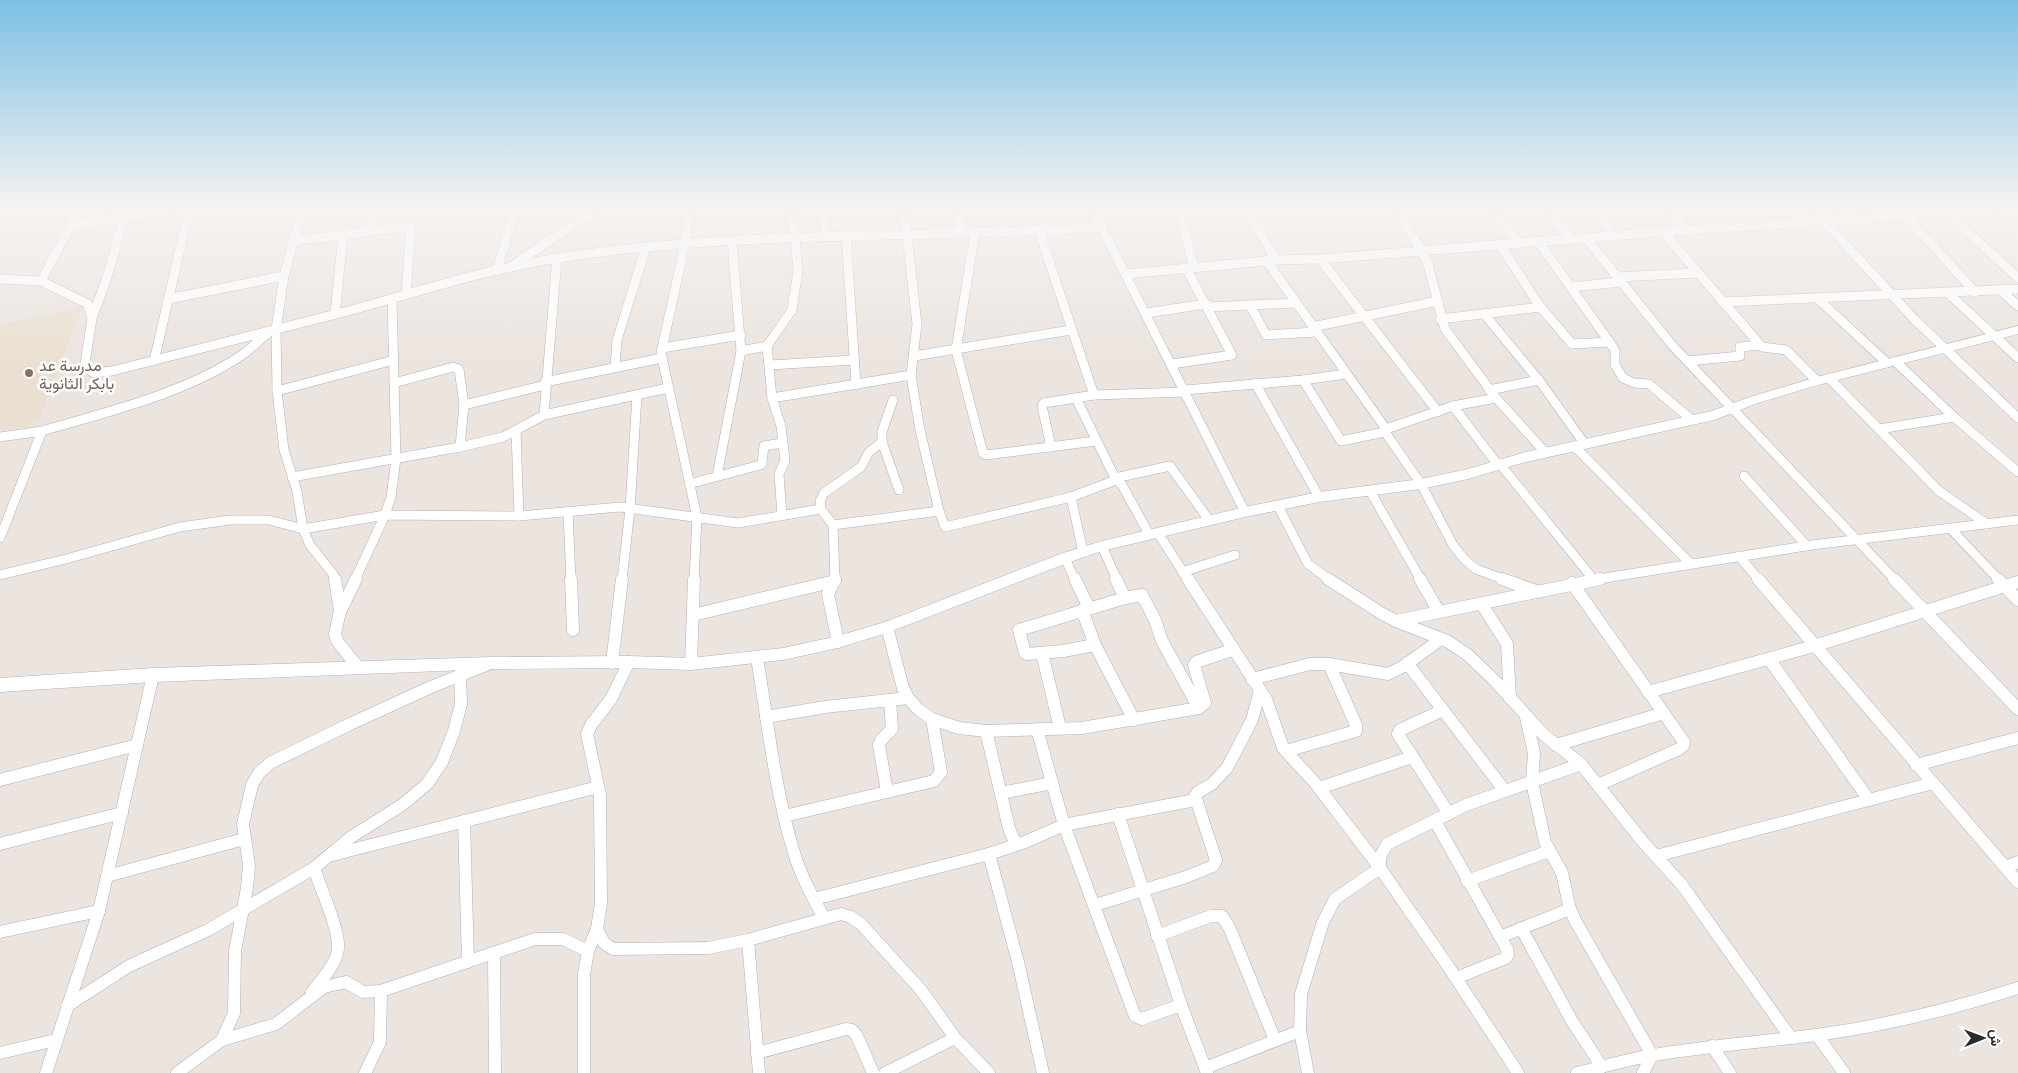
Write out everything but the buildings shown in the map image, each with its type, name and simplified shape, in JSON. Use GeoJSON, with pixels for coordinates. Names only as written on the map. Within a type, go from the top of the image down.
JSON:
{"type":"FeatureCollection","features":[{"type":"Feature","properties":{"kind":"street"},"geometry":{"type":"LineString","coordinates":[[41,281],[52,260]]}},
{"type":"Feature","properties":{"kind":"street"},"geometry":{"type":"LineString","coordinates":[[112,260],[92,319],[85,363],[88,369],[94,372],[112,371],[154,361],[511,266],[545,260]]}},
{"type":"Feature","properties":{"kind":"street"},"geometry":{"type":"LineString","coordinates":[[154,361],[177,260]]}},
{"type":"Feature","properties":{"kind":"street"},"geometry":{"type":"LineString","coordinates":[[288,260],[273,330],[277,391],[284,450],[297,492],[303,529],[310,545],[333,574],[337,584],[340,611]]}},
{"type":"Feature","properties":{"kind":"street"},"geometry":{"type":"LineString","coordinates":[[335,314],[340,260]]}},
{"type":"Feature","properties":{"kind":"street"},"geometry":{"type":"LineString","coordinates":[[406,295],[409,260]]}},
{"type":"Feature","properties":{"kind":"street"},"geometry":{"type":"LineString","coordinates":[[497,270],[500,260]]}},
{"type":"Feature","properties":{"kind":"street"},"geometry":{"type":"LineString","coordinates":[[511,266],[520,260]]}},
{"type":"Feature","properties":{"kind":"street"},"geometry":{"type":"LineString","coordinates":[[544,414],[557,260]]}},
{"type":"Feature","properties":{"kind":"street"},"geometry":{"type":"LineString","coordinates":[[615,368],[617,340],[642,260]]}},
{"type":"Feature","properties":{"kind":"street"},"geometry":{"type":"LineString","coordinates":[[682,260],[662,353],[697,517],[690,664]]}},
{"type":"Feature","properties":{"kind":"street"},"geometry":{"type":"LineString","coordinates":[[717,476],[741,351],[734,260]]}},
{"type":"Feature","properties":{"kind":"street"},"geometry":{"type":"LineString","coordinates":[[782,516],[779,474],[784,461],[780,426],[772,398],[767,346],[792,310],[798,270],[797,260]]}},
{"type":"Feature","properties":{"kind":"street"},"geometry":{"type":"LineString","coordinates":[[847,260],[856,385]]}},
{"type":"Feature","properties":{"kind":"street"},"geometry":{"type":"LineString","coordinates":[[909,260],[917,324],[911,375],[920,430],[943,525],[948,528],[1071,497],[1116,479],[1170,466],[1209,520]]}},
{"type":"Feature","properties":{"kind":"street"},"geometry":{"type":"LineString","coordinates":[[970,260],[956,350],[984,455],[1096,441]]}},
{"type":"Feature","properties":{"kind":"street"},"geometry":{"type":"LineString","coordinates":[[1049,260],[1094,396]]}},
{"type":"Feature","properties":{"kind":"street"},"geometry":{"type":"LineString","coordinates":[[1119,260],[1245,512]]}},
{"type":"Feature","properties":{"kind":"street"},"geometry":{"type":"LineString","coordinates":[[1172,364],[1232,356],[1207,306],[1190,268],[1188,260]]}},
{"type":"Feature","properties":{"kind":"street"},"geometry":{"type":"LineString","coordinates":[[1126,274],[1270,260]]}},
{"type":"Feature","properties":{"kind":"street"},"geometry":{"type":"LineString","coordinates":[[1271,260],[1314,330],[1421,484],[1453,545],[1464,560],[1476,569],[1536,591]]}},
{"type":"Feature","properties":{"kind":"street"},"geometry":{"type":"LineString","coordinates":[[1321,260],[1438,412]]}},
{"type":"Feature","properties":{"kind":"street"},"geometry":{"type":"LineString","coordinates":[[1426,260],[1433,279],[1440,319],[1492,394],[1545,452]]}},
{"type":"Feature","properties":{"kind":"street"},"geometry":{"type":"LineString","coordinates":[[1510,260],[1541,307],[1572,344],[1610,342]]}},
{"type":"Feature","properties":{"kind":"street"},"geometry":{"type":"LineString","coordinates":[[1552,260],[1615,350],[1614,366],[1619,374],[1633,383],[1649,384],[1692,420]]}},
{"type":"Feature","properties":{"kind":"street"},"geometry":{"type":"LineString","coordinates":[[1603,260],[1672,345],[2018,708]]}},
{"type":"Feature","properties":{"kind":"street"},"geometry":{"type":"LineString","coordinates":[[1687,260],[1760,345],[1765,348],[1786,350],[1823,379],[1879,429],[1939,491],[1987,524]]}},
{"type":"Feature","properties":{"kind":"street"},"geometry":{"type":"LineString","coordinates":[[1858,260],[1890,295],[2018,418]]}},
{"type":"Feature","properties":{"kind":"street"},"geometry":{"type":"LineString","coordinates":[[1946,260],[1975,292]]}},
{"type":"Feature","properties":{"kind":"street"},"geometry":{"type":"LineString","coordinates":[[1998,260],[2018,278]]}},
{"type":"Feature","properties":{"kind":"street"},"geometry":{"type":"LineString","coordinates":[[2007,269],[2018,267]]}},
{"type":"Feature","properties":{"kind":"street"},"geometry":{"type":"LineString","coordinates":[[1571,287],[1619,280],[1698,273]]}},
{"type":"Feature","properties":{"kind":"street"},"geometry":{"type":"LineString","coordinates":[[168,299],[284,276]]}},
{"type":"Feature","properties":{"kind":"street"},"geometry":{"type":"LineString","coordinates":[[0,279],[41,281],[88,304],[92,319]]}},
{"type":"Feature","properties":{"kind":"street"},"geometry":{"type":"LineString","coordinates":[[1722,302],[2018,289]]}},
{"type":"Feature","properties":{"kind":"street"},"geometry":{"type":"LineString","coordinates":[[2000,290],[2018,306]]}},
{"type":"Feature","properties":{"kind":"street"},"geometry":{"type":"LineString","coordinates":[[1948,293],[2018,358]]}},
{"type":"Feature","properties":{"kind":"street"},"geometry":{"type":"LineString","coordinates":[[1818,298],[2018,472]]}},
{"type":"Feature","properties":{"kind":"street"},"geometry":{"type":"LineString","coordinates":[[358,668],[337,641],[335,634],[340,611],[385,516],[392,497],[396,459],[392,299]]}},
{"type":"Feature","properties":{"kind":"street"},"geometry":{"type":"LineString","coordinates":[[1250,305],[1266,335],[1314,330],[1363,316],[1438,302]]}},
{"type":"Feature","properties":{"kind":"street"},"geometry":{"type":"LineString","coordinates":[[1146,313],[1207,306],[1296,303]]}},
{"type":"Feature","properties":{"kind":"street"},"geometry":{"type":"LineString","coordinates":[[1440,319],[1541,307]]}},
{"type":"Feature","properties":{"kind":"street"},"geometry":{"type":"LineString","coordinates":[[1486,314],[1539,380],[1579,445],[1691,564]]}},
{"type":"Feature","properties":{"kind":"street"},"geometry":{"type":"LineString","coordinates":[[0,437],[42,431],[136,404],[227,365],[273,330]]}},
{"type":"Feature","properties":{"kind":"street"},"geometry":{"type":"LineString","coordinates":[[914,356],[1071,330]]}},
{"type":"Feature","properties":{"kind":"street"},"geometry":{"type":"LineString","coordinates":[[0,685],[153,675],[492,663],[629,662],[690,664],[757,658],[838,642],[887,626],[1065,558],[1102,546],[1209,520],[1319,497],[1421,484],[1545,452],[1692,420],[1823,379],[2018,330]]}},
{"type":"Feature","properties":{"kind":"street"},"geometry":{"type":"LineString","coordinates":[[464,405],[615,368],[662,353],[741,335]]}},
{"type":"Feature","properties":{"kind":"street"},"geometry":{"type":"LineString","coordinates":[[1688,361],[1740,356],[1740,347],[1760,345]]}},
{"type":"Feature","properties":{"kind":"street"},"geometry":{"type":"LineString","coordinates":[[741,351],[767,346]]}},
{"type":"Feature","properties":{"kind":"street"},"geometry":{"type":"LineString","coordinates":[[277,391],[394,360]]}},
{"type":"Feature","properties":{"kind":"street"},"geometry":{"type":"LineString","coordinates":[[768,365],[854,360]]}},
{"type":"Feature","properties":{"kind":"street"},"geometry":{"type":"LineString","coordinates":[[394,383],[459,369],[464,405],[460,447]]}},
{"type":"Feature","properties":{"kind":"street"},"geometry":{"type":"LineString","coordinates":[[1051,446],[1042,404],[1094,396],[1186,391],[1346,374]]}},
{"type":"Feature","properties":{"kind":"street"},"geometry":{"type":"LineString","coordinates":[[772,398],[911,375]]}},
{"type":"Feature","properties":{"kind":"street"},"geometry":{"type":"LineString","coordinates":[[1303,380],[1342,441],[1386,431],[1453,406],[1539,380]]}},
{"type":"Feature","properties":{"kind":"street"},"geometry":{"type":"LineString","coordinates":[[1255,383],[1319,497]]}},
{"type":"Feature","properties":{"kind":"street"},"geometry":{"type":"LineString","coordinates":[[292,477],[460,447],[503,437],[544,414],[668,388]]}},
{"type":"Feature","properties":{"kind":"street"},"geometry":{"type":"LineString","coordinates":[[612,662],[630,509],[636,395]]}},
{"type":"Feature","properties":{"kind":"street"},"geometry":{"type":"LineString","coordinates":[[1076,398],[1116,479],[1182,572],[1260,690],[1269,707],[1278,738],[1286,751],[1319,788],[1380,868],[1456,978],[1518,1073]]}},
{"type":"Feature","properties":{"kind":"street"},"geometry":{"type":"LineString","coordinates":[[893,400],[882,432],[882,442],[899,490]]}},
{"type":"Feature","properties":{"kind":"street"},"geometry":{"type":"LineString","coordinates":[[1453,406],[1594,580]]}},
{"type":"Feature","properties":{"kind":"street"},"geometry":{"type":"LineString","coordinates":[[1879,429],[1954,417]]}},
{"type":"Feature","properties":{"kind":"street"},"geometry":{"type":"LineString","coordinates":[[0,538],[42,431]]}},
{"type":"Feature","properties":{"kind":"street"},"geometry":{"type":"LineString","coordinates":[[516,431],[519,516]]}},
{"type":"Feature","properties":{"kind":"street"},"geometry":{"type":"LineString","coordinates":[[838,642],[828,594],[835,581],[833,524],[822,509],[820,501],[824,493],[861,467],[870,450],[882,442]]}},
{"type":"Feature","properties":{"kind":"street"},"geometry":{"type":"LineString","coordinates":[[689,484],[760,465],[762,463],[764,446],[782,443]]}},
{"type":"Feature","properties":{"kind":"street"},"geometry":{"type":"LineString","coordinates":[[1744,476],[1807,546]]}},
{"type":"Feature","properties":{"kind":"street"},"geometry":{"type":"LineString","coordinates":[[1370,491],[1438,612]]}},
{"type":"Feature","properties":{"kind":"street"},"geometry":{"type":"LineString","coordinates":[[1071,497],[1083,552]]}},
{"type":"Feature","properties":{"kind":"street"},"geometry":{"type":"LineString","coordinates":[[1278,506],[1308,564],[1332,582],[1396,621],[1441,639],[1468,655],[1525,716],[1556,745],[1581,764],[1700,909],[1791,1038]]}},
{"type":"Feature","properties":{"kind":"street"},"geometry":{"type":"LineString","coordinates":[[0,575],[66,559],[180,527],[230,520],[269,520],[303,529],[385,516],[519,516],[614,508],[738,523],[822,509]]}},
{"type":"Feature","properties":{"kind":"street"},"geometry":{"type":"LineString","coordinates":[[568,512],[573,630]]}},
{"type":"Feature","properties":{"kind":"street"},"geometry":{"type":"LineString","coordinates":[[833,524],[939,512]]}},
{"type":"Feature","properties":{"kind":"street"},"geometry":{"type":"LineString","coordinates":[[1396,621],[1572,583],[1807,546],[2018,520]]}},
{"type":"Feature","properties":{"kind":"street"},"geometry":{"type":"LineString","coordinates":[[1951,529],[2018,600]]}},
{"type":"Feature","properties":{"kind":"street"},"geometry":{"type":"LineString","coordinates":[[1102,546],[1125,598]]}},
{"type":"Feature","properties":{"kind":"street"},"geometry":{"type":"LineString","coordinates":[[1182,572],[1235,555]]}},
{"type":"Feature","properties":{"kind":"street"},"geometry":{"type":"LineString","coordinates":[[1740,556],[1814,646],[2018,882]]}},
{"type":"Feature","properties":{"kind":"street"},"geometry":{"type":"LineString","coordinates":[[1065,558],[1085,609],[1095,645],[1134,720]]}},
{"type":"Feature","properties":{"kind":"street"},"geometry":{"type":"LineString","coordinates":[[693,615],[835,581]]}},
{"type":"Feature","properties":{"kind":"street"},"geometry":{"type":"LineString","coordinates":[[1648,692],[1814,646],[2018,582]]}},
{"type":"Feature","properties":{"kind":"street"},"geometry":{"type":"LineString","coordinates":[[1572,583],[1684,742],[1683,746],[1598,786]]}},
{"type":"Feature","properties":{"kind":"street"},"geometry":{"type":"LineString","coordinates":[[1095,645],[1042,653],[1025,653],[1019,630],[1125,598],[1137,595],[1144,596],[1162,641],[1198,708]]}},
{"type":"Feature","properties":{"kind":"street"},"geometry":{"type":"LineString","coordinates":[[1481,603],[1507,644],[1510,698]]}},
{"type":"Feature","properties":{"kind":"street"},"geometry":{"type":"LineString","coordinates":[[887,626],[903,688],[908,698],[919,710],[932,718],[959,728],[986,731],[1102,726],[1198,708],[1206,703],[1194,665],[1196,662],[1232,650]]}},
{"type":"Feature","properties":{"kind":"street"},"geometry":{"type":"LineString","coordinates":[[1252,679],[1310,664],[1329,664],[1388,674],[1441,639]]}},
{"type":"Feature","properties":{"kind":"street"},"geometry":{"type":"LineString","coordinates":[[1042,653],[1060,728]]}},
{"type":"Feature","properties":{"kind":"street"},"geometry":{"type":"LineString","coordinates":[[757,658],[784,816],[795,857],[824,918]]}},
{"type":"Feature","properties":{"kind":"street"},"geometry":{"type":"LineString","coordinates":[[1770,659],[1869,800]]}},
{"type":"Feature","properties":{"kind":"street"},"geometry":{"type":"LineString","coordinates":[[584,1073],[584,974],[601,903],[601,803],[587,734],[591,725],[619,685],[629,662]]}},
{"type":"Feature","properties":{"kind":"street"},"geometry":{"type":"LineString","coordinates":[[177,1073],[194,1066],[222,1040],[234,1013],[235,951],[247,888],[249,865],[243,824],[252,785],[258,773],[270,763],[370,713],[492,663]]}},
{"type":"Feature","properties":{"kind":"street"},"geometry":{"type":"LineString","coordinates":[[1407,663],[1505,792]]}},
{"type":"Feature","properties":{"kind":"street"},"geometry":{"type":"LineString","coordinates":[[1286,751],[1356,731],[1356,725],[1329,664]]}},
{"type":"Feature","properties":{"kind":"street"},"geometry":{"type":"LineString","coordinates":[[46,1073],[99,911],[153,675]]}},
{"type":"Feature","properties":{"kind":"street"},"geometry":{"type":"LineString","coordinates":[[67,1006],[129,966],[184,942],[314,868],[351,837],[402,806],[427,784],[442,762],[454,732],[461,704],[460,675]]}},
{"type":"Feature","properties":{"kind":"street"},"geometry":{"type":"LineString","coordinates":[[1095,905],[1143,891],[1213,866],[1216,860],[1195,800],[1198,792],[1212,784],[1227,768],[1252,720],[1260,690]]}},
{"type":"Feature","properties":{"kind":"street"},"geometry":{"type":"LineString","coordinates":[[766,717],[825,707],[908,698]]}},
{"type":"Feature","properties":{"kind":"street"},"geometry":{"type":"LineString","coordinates":[[887,792],[879,745],[881,740],[892,729],[890,700]]}},
{"type":"Feature","properties":{"kind":"street"},"geometry":{"type":"LineString","coordinates":[[1444,710],[1398,732],[1400,739],[1449,814]]}},
{"type":"Feature","properties":{"kind":"street"},"geometry":{"type":"LineString","coordinates":[[1556,745],[1664,714]]}},
{"type":"Feature","properties":{"kind":"street"},"geometry":{"type":"LineString","coordinates":[[1525,716],[1534,753],[1532,782],[1545,842],[1562,873],[1570,909],[1652,1055]]}},
{"type":"Feature","properties":{"kind":"street"},"geometry":{"type":"LineString","coordinates":[[784,816],[934,781],[941,772],[932,718]]}},
{"type":"Feature","properties":{"kind":"street"},"geometry":{"type":"LineString","coordinates":[[1037,729],[1064,825],[1135,1016],[1142,1019],[1181,1005]]}},
{"type":"Feature","properties":{"kind":"street"},"geometry":{"type":"LineString","coordinates":[[986,731],[1009,828],[1016,845]]}},
{"type":"Feature","properties":{"kind":"street"},"geometry":{"type":"LineString","coordinates":[[1916,765],[2018,738]]}},
{"type":"Feature","properties":{"kind":"street"},"geometry":{"type":"LineString","coordinates":[[0,780],[137,745]]}},
{"type":"Feature","properties":{"kind":"street"},"geometry":{"type":"LineString","coordinates":[[1319,788],[1412,757]]}},
{"type":"Feature","properties":{"kind":"street"},"geometry":{"type":"LineString","coordinates":[[1380,868],[1380,857],[1387,844],[1466,805],[1581,764]]}},
{"type":"Feature","properties":{"kind":"street"},"geometry":{"type":"LineString","coordinates":[[1001,793],[1052,783]]}},
{"type":"Feature","properties":{"kind":"street"},"geometry":{"type":"LineString","coordinates":[[1656,856],[1932,784]]}},
{"type":"Feature","properties":{"kind":"street"},"geometry":{"type":"LineString","coordinates":[[329,856],[598,787]]}},
{"type":"Feature","properties":{"kind":"street"},"geometry":{"type":"LineString","coordinates":[[814,899],[989,854],[1064,825],[1195,800]]}},
{"type":"Feature","properties":{"kind":"street"},"geometry":{"type":"LineString","coordinates":[[0,844],[122,813]]}},
{"type":"Feature","properties":{"kind":"street"},"geometry":{"type":"LineString","coordinates":[[1118,814],[1181,1005],[1206,1071],[1275,1040],[1300,1031]]}},
{"type":"Feature","properties":{"kind":"street"},"geometry":{"type":"LineString","coordinates":[[464,821],[468,962]]}},
{"type":"Feature","properties":{"kind":"street"},"geometry":{"type":"LineString","coordinates":[[1434,821],[1507,949],[1508,954],[1506,958],[1456,978]]}},
{"type":"Feature","properties":{"kind":"street"},"geometry":{"type":"LineString","coordinates":[[107,876],[244,839]]}},
{"type":"Feature","properties":{"kind":"street"},"geometry":{"type":"LineString","coordinates":[[1468,881],[1549,851]]}},
{"type":"Feature","properties":{"kind":"street"},"geometry":{"type":"LineString","coordinates":[[989,854],[1018,962],[1043,1073]]}},
{"type":"Feature","properties":{"kind":"street"},"geometry":{"type":"LineString","coordinates":[[2005,867],[2018,862]]}},
{"type":"Feature","properties":{"kind":"street"},"geometry":{"type":"LineString","coordinates":[[307,999],[332,965],[338,950],[338,936],[314,868]]}},
{"type":"Feature","properties":{"kind":"street"},"geometry":{"type":"LineString","coordinates":[[1308,1073],[1300,1031],[1301,994],[1328,909],[1335,899],[1380,868]]}},
{"type":"Feature","properties":{"kind":"street"},"geometry":{"type":"LineString","coordinates":[[1500,937],[1570,909]]}},
{"type":"Feature","properties":{"kind":"street"},"geometry":{"type":"LineString","coordinates":[[0,932],[99,911]]}},
{"type":"Feature","properties":{"kind":"street"},"geometry":{"type":"LineString","coordinates":[[596,929],[604,943],[613,949],[708,948],[748,940],[841,914],[851,917],[861,924],[921,990],[954,1038],[989,1073]]}},
{"type":"Feature","properties":{"kind":"street"},"geometry":{"type":"LineString","coordinates":[[1158,936],[1211,916],[1222,916],[1230,928],[1275,1040]]}},
{"type":"Feature","properties":{"kind":"street"},"geometry":{"type":"LineString","coordinates":[[1521,928],[1572,1021],[1602,1067]]}},
{"type":"Feature","properties":{"kind":"street"},"geometry":{"type":"LineString","coordinates":[[222,1040],[276,1024],[324,987],[338,983],[346,982],[369,993],[382,991],[535,939],[554,937],[569,940],[588,951]]}},
{"type":"Feature","properties":{"kind":"street"},"geometry":{"type":"LineString","coordinates":[[748,940],[759,1073]]}},
{"type":"Feature","properties":{"kind":"street"},"geometry":{"type":"LineString","coordinates":[[494,953],[495,1073]]}},
{"type":"Feature","properties":{"kind":"street"},"geometry":{"type":"LineString","coordinates":[[1577,1073],[1652,1055],[1712,1046],[1817,1035],[1956,1008],[2018,988]]}},
{"type":"Feature","properties":{"kind":"street"},"geometry":{"type":"LineString","coordinates":[[365,1073],[378,1051],[380,1042],[382,991]]}},
{"type":"Feature","properties":{"kind":"street"},"geometry":{"type":"LineString","coordinates":[[757,1053],[846,1029],[852,1030],[857,1036],[873,1073]]}},
{"type":"Feature","properties":{"kind":"street"},"geometry":{"type":"LineString","coordinates":[[1817,1035],[1844,1073]]}},
{"type":"Feature","properties":{"kind":"street"},"geometry":{"type":"LineString","coordinates":[[891,1071],[954,1038]]}},
{"type":"Feature","properties":{"kind":"street"},"geometry":{"type":"LineString","coordinates":[[0,1053],[56,1040]]}},
{"type":"Feature","properties":{"kind":"street"},"geometry":{"type":"LineString","coordinates":[[1712,1046],[1730,1073]]}},
{"type":"Feature","properties":{"kind":"street"},"geometry":{"type":"LineString","coordinates":[[1643,1073],[1652,1055]]}},
{"type":"Feature","properties":{"kind":"shaded area","name":"مدرسة عد بابكر الثانوية"},"geometry":{"type":"Polygon","coordinates":[[[82,307],[39,420],[25,427],[0,430],[0,325],[82,307]]]}},
{"type":"Feature","properties":{"kind":"place","name":"مدرسة عد بابكر الثانوية"},"geometry":{"type":"Point","coordinates":[29,373]}}]}
